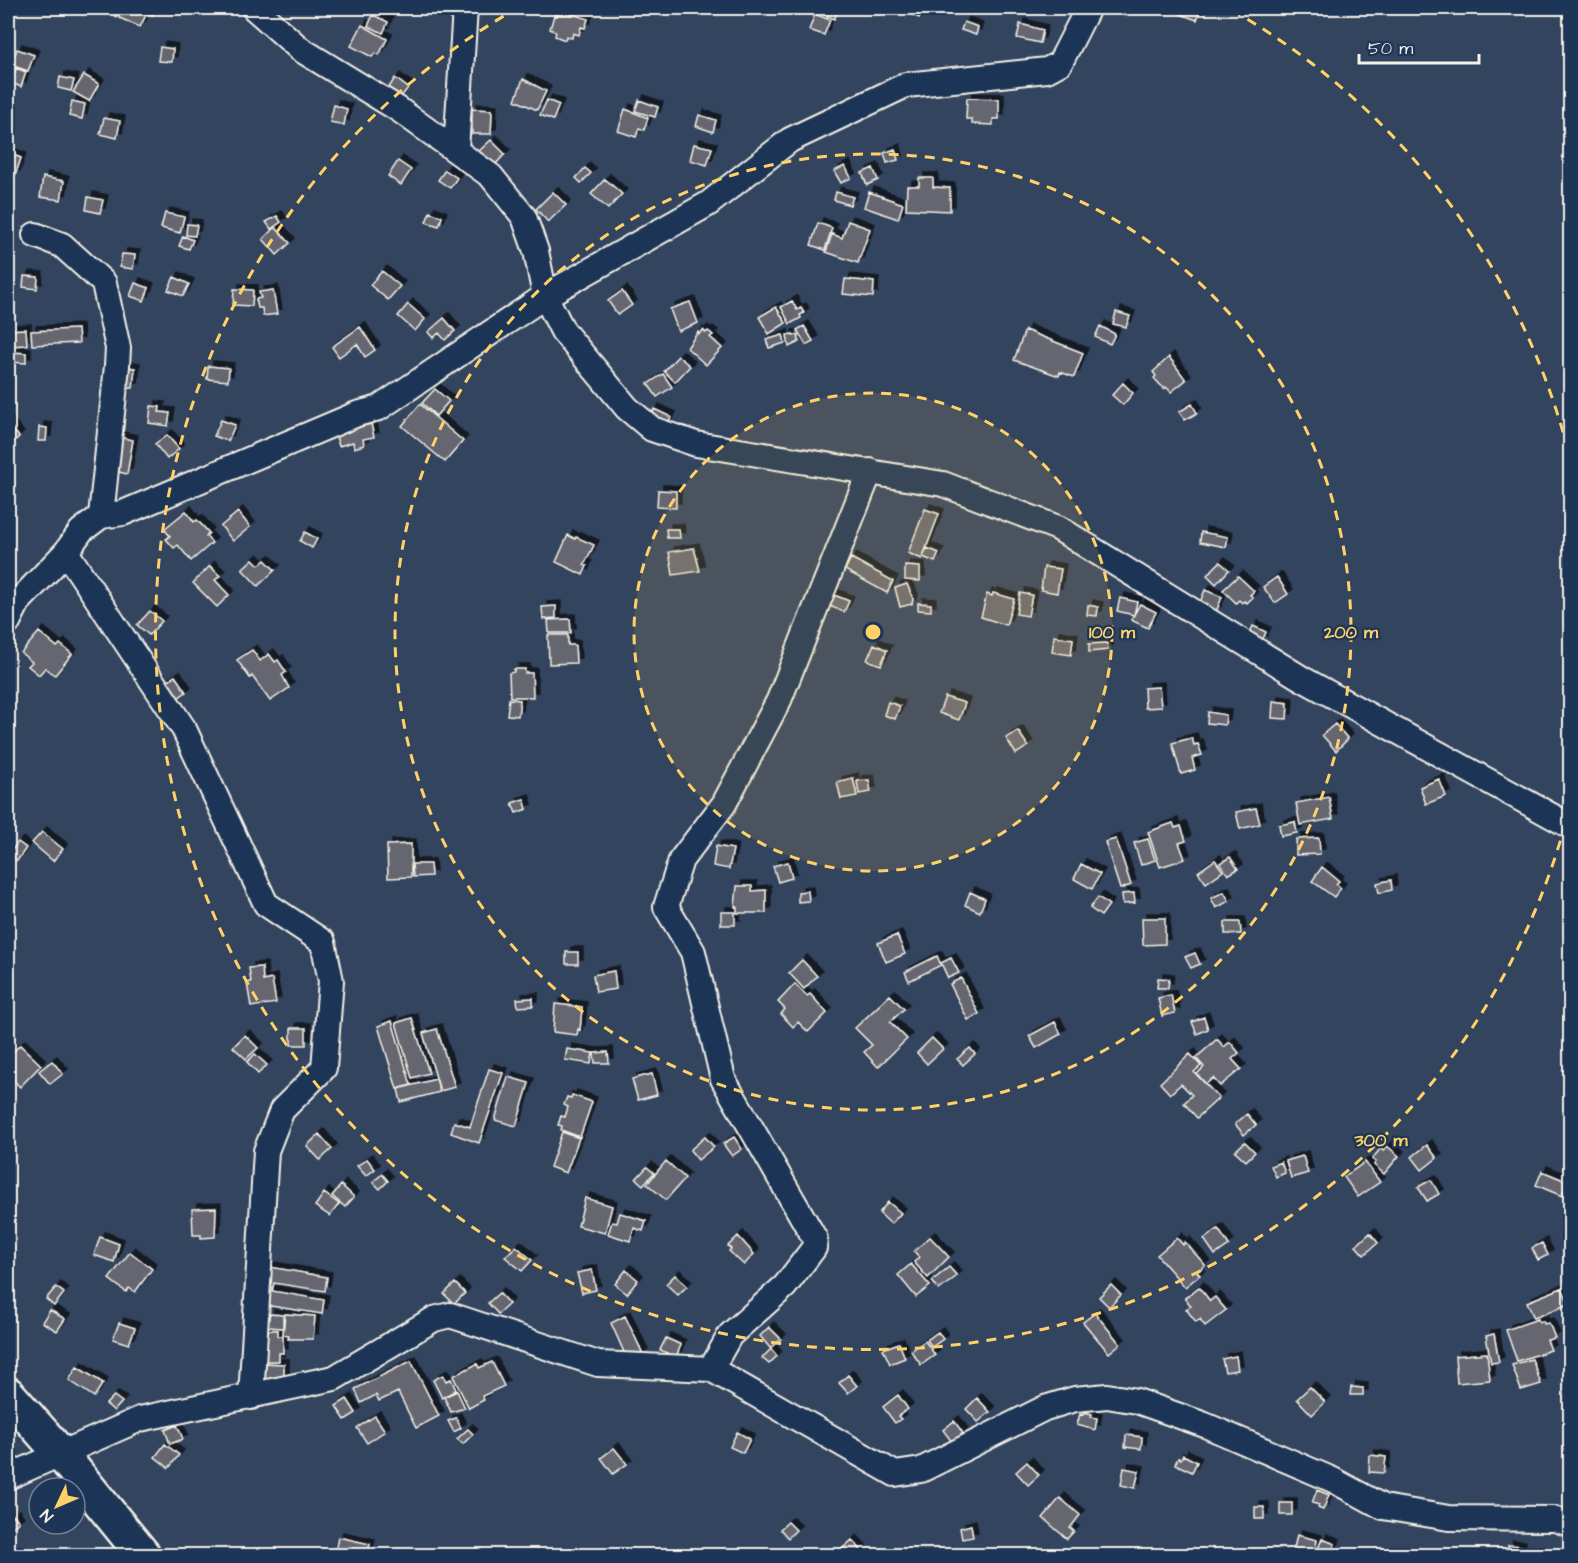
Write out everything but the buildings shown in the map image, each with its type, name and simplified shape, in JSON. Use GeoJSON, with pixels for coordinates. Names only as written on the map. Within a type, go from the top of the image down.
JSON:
{"type":"FeatureCollection","features":[{"type":"Feature","properties":{"kind":"highway"},"geometry":{"type":"LineString","coordinates":[[8,1394],[144,1556]]}},
{"type":"Feature","properties":{"kind":"street"},"geometry":{"type":"LineString","coordinates":[[254,8],[300,49],[398,109],[491,176],[524,217],[536,251],[545,296],[563,331],[627,408],[652,429],[696,444],[943,484],[1058,528],[1301,678],[1570,826]]}},
{"type":"Feature","properties":{"kind":"street"},"geometry":{"type":"LineString","coordinates":[[456,150],[465,8]]}},
{"type":"Feature","properties":{"kind":"street"},"geometry":{"type":"LineString","coordinates":[[8,622],[18,602],[66,552],[81,531],[100,516],[123,513],[357,414],[379,408],[545,296],[708,204],[790,140],[906,86],[1047,70],[1060,63],[1088,8]]}},
{"type":"Feature","properties":{"kind":"street"},"geometry":{"type":"LineString","coordinates":[[35,235],[62,245],[104,283],[118,348],[100,516]]}},
{"type":"Feature","properties":{"kind":"street"},"geometry":{"type":"LineString","coordinates":[[711,1369],[730,1335],[785,1286],[814,1248],[815,1239],[723,1079],[693,952],[666,907],[681,860],[724,804],[779,700],[870,471]]}},
{"type":"Feature","properties":{"kind":"street"},"geometry":{"type":"LineString","coordinates":[[66,552],[184,729],[266,904],[323,942],[331,981],[324,1068],[282,1110],[266,1151],[251,1396]]}},
{"type":"Feature","properties":{"kind":"street"},"geometry":{"type":"LineString","coordinates":[[8,1478],[140,1419],[334,1378],[434,1319],[450,1315],[598,1364],[711,1369],[895,1474],[921,1470],[1045,1408],[1076,1399],[1107,1396],[1137,1401],[1205,1425],[1333,1479],[1383,1507],[1449,1518],[1555,1520],[1570,1524]]}}]}
